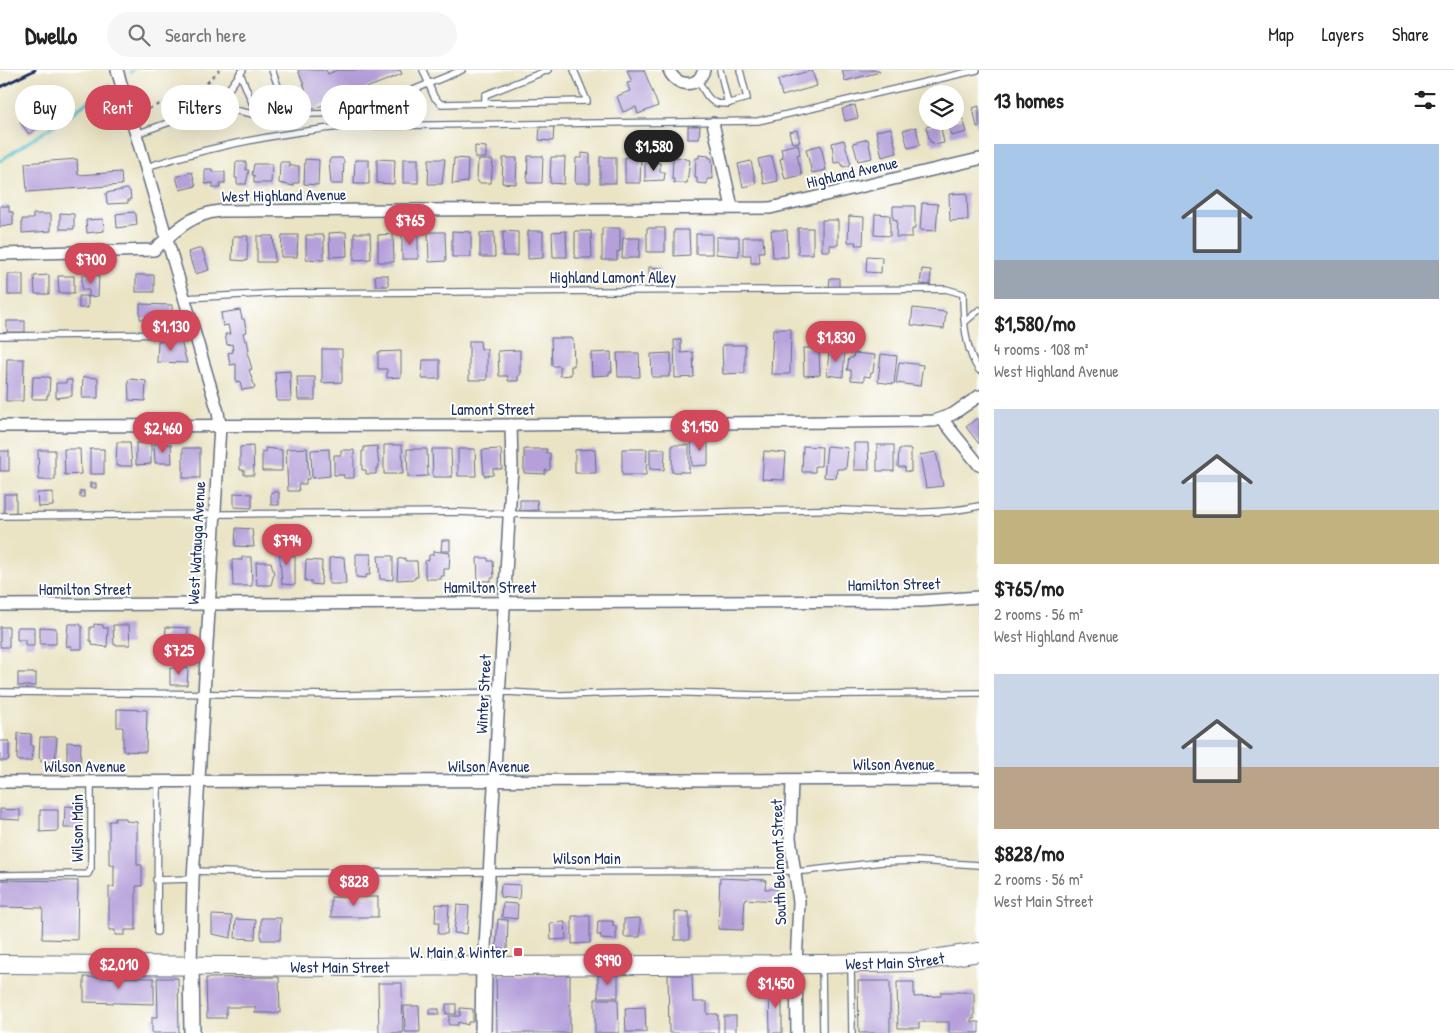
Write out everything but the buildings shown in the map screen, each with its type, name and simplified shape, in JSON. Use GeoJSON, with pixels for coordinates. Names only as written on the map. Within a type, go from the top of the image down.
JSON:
{"type":"FeatureCollection","features":[{"type":"Feature","properties":{"kind":"main road","name":"West Main Street"},"geometry":{"type":"LineString","coordinates":[[0,964],[333,967],[822,964],[914,962],[979,952]]}},
{"type":"Feature","properties":{"kind":"main road","name":"West Watauga Avenue"},"geometry":{"type":"LineString","coordinates":[[191,965],[192,1033]]}},
{"type":"Feature","properties":{"kind":"main road"},"geometry":{"type":"LineString","coordinates":[[483,1033],[484,965]]}},
{"type":"Feature","properties":{"kind":"street","name":"West Watauga Avenue"},"geometry":{"type":"LineString","coordinates":[[117,70],[121,85]]}},
{"type":"Feature","properties":{"kind":"street"},"geometry":{"type":"LineString","coordinates":[[669,70],[675,80],[681,83],[693,83],[701,75]]}},
{"type":"Feature","properties":{"kind":"street"},"geometry":{"type":"LineString","coordinates":[[713,123],[732,207]]}},
{"type":"Feature","properties":{"kind":"street","name":"West Watauga Avenue"},"geometry":{"type":"LineString","coordinates":[[135,130],[220,426],[194,875],[191,965]]}},
{"type":"Feature","properties":{"kind":"street","name":"Highland Avenue"},"geometry":{"type":"LineString","coordinates":[[732,207],[780,206],[979,159]]}},
{"type":"Feature","properties":{"kind":"street","name":"West Highland Avenue"},"geometry":{"type":"LineString","coordinates":[[0,254],[154,250],[175,230],[195,217],[220,211],[732,207]]}},
{"type":"Feature","properties":{"kind":"street","name":"Lamont Street"},"geometry":{"type":"LineString","coordinates":[[0,426],[511,425],[934,421],[964,408],[979,396]]}},
{"type":"Feature","properties":{"kind":"street"},"geometry":{"type":"LineString","coordinates":[[942,419],[979,465]]}},
{"type":"Feature","properties":{"kind":"street","name":"Winter Street"},"geometry":{"type":"LineString","coordinates":[[484,965],[500,693],[511,425]]}},
{"type":"Feature","properties":{"kind":"street","name":"Hamilton Street"},"geometry":{"type":"LineString","coordinates":[[0,605],[922,601],[979,597]]}},
{"type":"Feature","properties":{"kind":"street","name":"Wilson Avenue"},"geometry":{"type":"LineString","coordinates":[[0,782],[494,782],[979,779]]}},
{"type":"Feature","properties":{"kind":"street","name":"South Belmont Street"},"geometry":{"type":"LineString","coordinates":[[792,780],[790,838],[799,902],[796,964],[797,1033]]}},
{"type":"Feature","properties":{"kind":"lane"},"geometry":{"type":"LineString","coordinates":[[272,70],[278,85]]}},
{"type":"Feature","properties":{"kind":"lane"},"geometry":{"type":"LineString","coordinates":[[423,70],[434,97],[441,104],[587,101],[574,70]]}},
{"type":"Feature","properties":{"kind":"lane"},"geometry":{"type":"LineString","coordinates":[[311,115],[358,113],[462,70]]}},
{"type":"Feature","properties":{"kind":"lane"},"geometry":{"type":"LineString","coordinates":[[485,103],[485,95],[548,70]]}},
{"type":"Feature","properties":{"kind":"lane"},"geometry":{"type":"LineString","coordinates":[[720,70],[728,104]]}},
{"type":"Feature","properties":{"kind":"lane"},"geometry":{"type":"LineString","coordinates":[[701,75],[710,101],[728,104],[747,98],[740,70]]}},
{"type":"Feature","properties":{"kind":"lane"},"geometry":{"type":"LineString","coordinates":[[146,167],[202,150],[290,133],[352,126],[758,121],[977,70]]}},
{"type":"Feature","properties":{"kind":"lane"},"geometry":{"type":"LineString","coordinates":[[232,85],[242,72]]}},
{"type":"Feature","properties":{"kind":"lane"},"geometry":{"type":"LineString","coordinates":[[242,72],[249,92]]}},
{"type":"Feature","properties":{"kind":"lane"},"geometry":{"type":"LineString","coordinates":[[136,134],[161,125]]}},
{"type":"Feature","properties":{"kind":"lane","name":"Highland Lamont Alley"},"geometry":{"type":"LineString","coordinates":[[184,298],[281,293],[946,289],[963,294],[965,322],[971,357],[979,370]]}},
{"type":"Feature","properties":{"kind":"lane"},"geometry":{"type":"LineString","coordinates":[[965,322],[979,310]]}},
{"type":"Feature","properties":{"kind":"lane"},"geometry":{"type":"LineString","coordinates":[[0,336],[194,334]]}},
{"type":"Feature","properties":{"kind":"lane"},"geometry":{"type":"LineString","coordinates":[[0,516],[458,512],[508,514],[747,513],[811,510],[900,514],[962,510],[979,506]]}},
{"type":"Feature","properties":{"kind":"lane"},"geometry":{"type":"LineString","coordinates":[[0,692],[205,694],[500,693],[560,695],[657,692],[756,695],[979,693]]}},
{"type":"Feature","properties":{"kind":"lane","name":"Wilson Main"},"geometry":{"type":"LineString","coordinates":[[0,876],[88,874],[92,868],[91,783]]}},
{"type":"Feature","properties":{"kind":"lane"},"geometry":{"type":"LineString","coordinates":[[157,932],[158,783]]}},
{"type":"Feature","properties":{"kind":"lane","name":"Wilson Main"},"geometry":{"type":"LineString","coordinates":[[156,880],[194,875],[252,873],[795,871],[882,862],[917,861],[979,865]]}},
{"type":"Feature","properties":{"kind":"lane"},"geometry":{"type":"LineString","coordinates":[[851,963],[852,1033]]}},
{"type":"Feature","properties":{"kind":"lane"},"geometry":{"type":"LineString","coordinates":[[822,964],[823,1033]]}},
{"type":"Feature","properties":{"kind":"path"},"geometry":{"type":"LineString","coordinates":[[151,109],[205,85],[219,70]]}},
{"type":"Feature","properties":{"kind":"waterway"},"geometry":{"type":"LineString","coordinates":[[0,161],[85,104]]}},
{"type":"Feature","properties":{"kind":"railway"},"geometry":{"type":"LineString","coordinates":[[0,87],[35,70]]}},
{"type":"Feature","properties":{"kind":"place","name":"W. Main & Winter"},"geometry":{"type":"Point","coordinates":[518,952]}}]}
